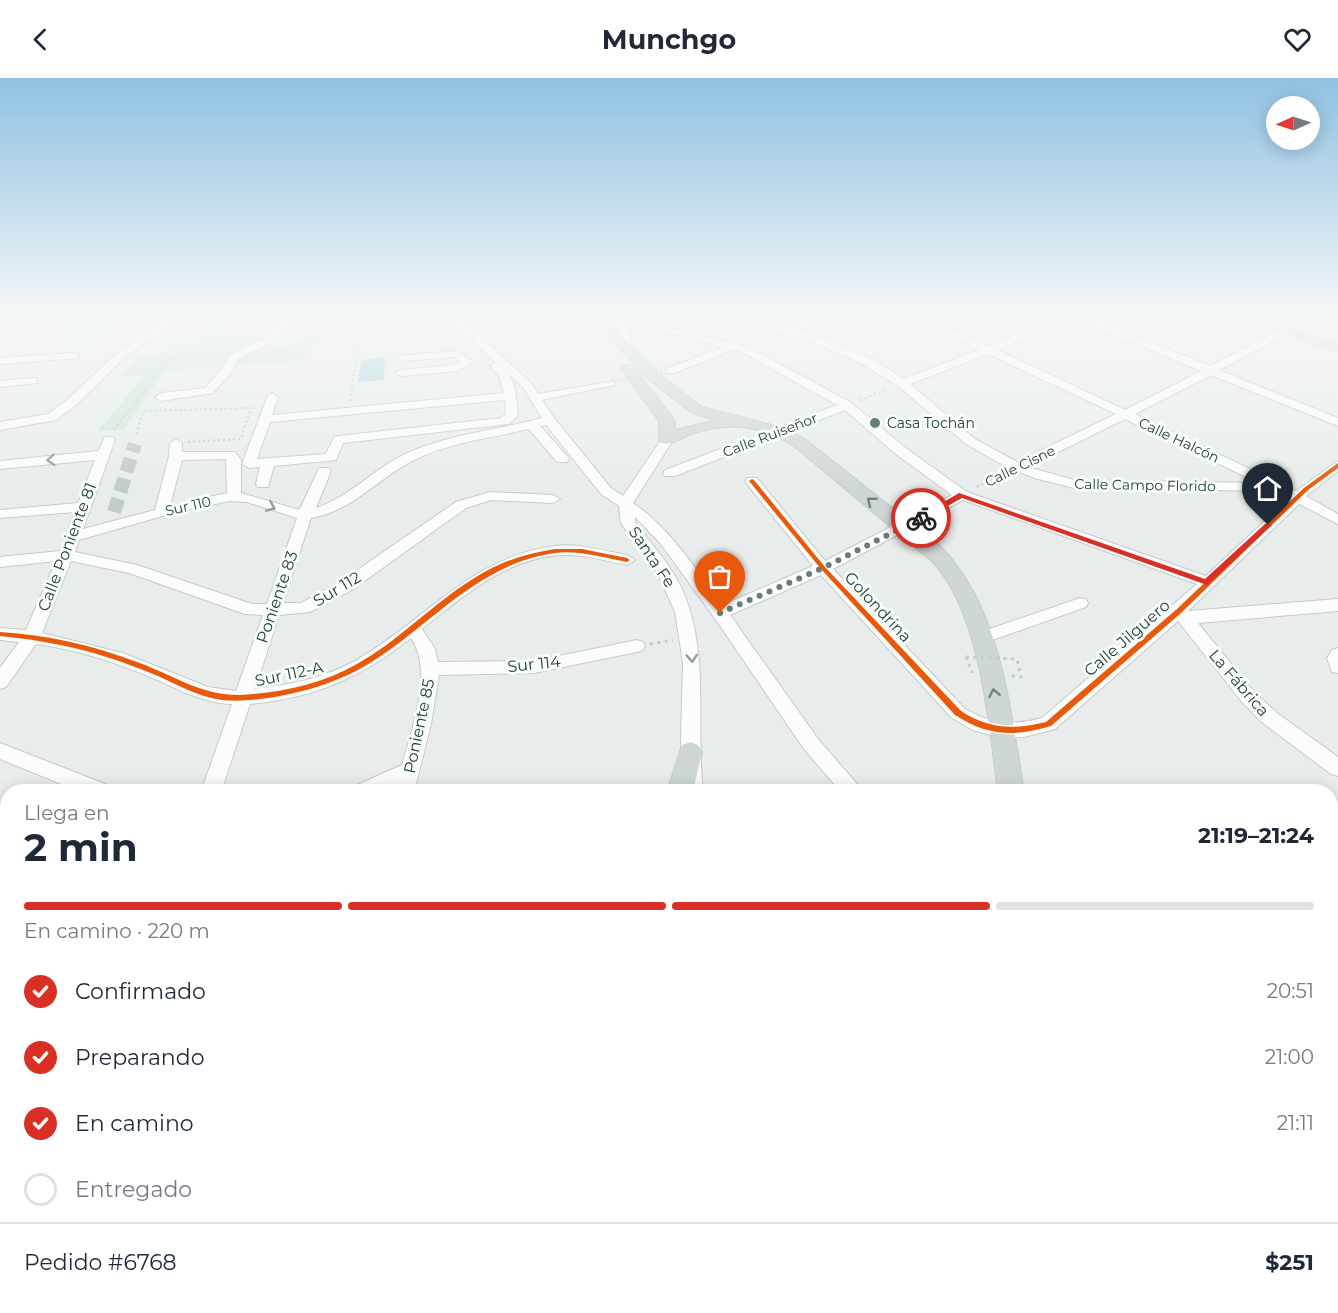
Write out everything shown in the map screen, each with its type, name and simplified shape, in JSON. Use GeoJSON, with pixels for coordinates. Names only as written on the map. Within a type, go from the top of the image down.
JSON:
{"type":"FeatureCollection","features":[{"type":"Feature","properties":{"kind":"main road"},"geometry":{"type":"LineString","coordinates":[[633,376],[667,421],[667,440],[697,427],[742,421]]}},
{"type":"Feature","properties":{"kind":"main road"},"geometry":{"type":"LineString","coordinates":[[653,376],[697,410],[781,432],[800,443],[904,527],[948,566],[965,595],[981,638],[1010,784]]}},
{"type":"Feature","properties":{"kind":"main road"},"geometry":{"type":"LineString","coordinates":[[667,421],[690,419],[697,410]]}},
{"type":"Feature","properties":{"kind":"main road"},"geometry":{"type":"LineString","coordinates":[[1001,731],[1024,784]]}},
{"type":"Feature","properties":{"kind":"main road"},"geometry":{"type":"LineString","coordinates":[[682,784],[690,752]]}},
{"type":"Feature","properties":{"kind":"street"},"geometry":{"type":"LineString","coordinates":[[0,426],[52,417],[71,403],[100,376]]}},
{"type":"Feature","properties":{"kind":"street"},"geometry":{"type":"LineString","coordinates":[[161,397],[209,391],[221,376]]}},
{"type":"Feature","properties":{"kind":"street"},"geometry":{"type":"LineString","coordinates":[[272,397],[249,464],[331,458],[338,440],[505,421],[512,415],[505,376]]}},
{"type":"Feature","properties":{"kind":"street"},"geometry":{"type":"LineString","coordinates":[[515,376],[527,385],[549,420],[606,491],[626,503],[656,529],[720,613],[811,744],[845,784]]}},
{"type":"Feature","properties":{"kind":"street"},"geometry":{"type":"LineString","coordinates":[[791,376],[846,405],[902,452],[962,495],[1207,582]]}},
{"type":"Feature","properties":{"kind":"street","name":"Calle Campo Florido"},"geometry":{"type":"LineString","coordinates":[[892,376],[958,432],[1017,467],[1057,481],[1074,484],[1280,487]]}},
{"type":"Feature","properties":{"kind":"street"},"geometry":{"type":"LineString","coordinates":[[903,383],[922,376]]}},
{"type":"Feature","properties":{"kind":"street","name":"Calle Halcón"},"geometry":{"type":"LineString","coordinates":[[1044,376],[1280,487],[1338,519]]}},
{"type":"Feature","properties":{"kind":"street","name":"Calle Cisne"},"geometry":{"type":"LineString","coordinates":[[1017,467],[1201,376]]}},
{"type":"Feature","properties":{"kind":"street"},"geometry":{"type":"LineString","coordinates":[[1226,376],[1338,422]]}},
{"type":"Feature","properties":{"kind":"street"},"geometry":{"type":"LineString","coordinates":[[0,384],[33,381]]}},
{"type":"Feature","properties":{"kind":"street"},"geometry":{"type":"LineString","coordinates":[[534,398],[611,382]]}},
{"type":"Feature","properties":{"kind":"street"},"geometry":{"type":"LineString","coordinates":[[264,419],[510,396]]}},
{"type":"Feature","properties":{"kind":"street","name":"Calle Ruiseñor"},"geometry":{"type":"LineString","coordinates":[[670,473],[846,405]]}},
{"type":"Feature","properties":{"kind":"street"},"geometry":{"type":"LineString","coordinates":[[305,515],[336,506],[383,472],[437,446],[549,420]]}},
{"type":"Feature","properties":{"kind":"street"},"geometry":{"type":"LineString","coordinates":[[532,425],[562,459]]}},
{"type":"Feature","properties":{"kind":"street","name":"Calle Poniente 81"},"geometry":{"type":"LineString","coordinates":[[0,682],[32,636],[66,555],[82,507],[111,435]]}},
{"type":"Feature","properties":{"kind":"street"},"geometry":{"type":"LineString","coordinates":[[626,503],[667,440]]}},
{"type":"Feature","properties":{"kind":"street"},"geometry":{"type":"LineString","coordinates":[[161,512],[176,449],[230,455],[234,460],[234,497]]}},
{"type":"Feature","properties":{"kind":"street"},"geometry":{"type":"LineString","coordinates":[[0,465],[102,455]]}},
{"type":"Feature","properties":{"kind":"street"},"geometry":{"type":"LineString","coordinates":[[263,484],[268,463]]}},
{"type":"Feature","properties":{"kind":"street","name":"Calle Jilguero"},"geometry":{"type":"LineString","coordinates":[[1001,731],[1029,730],[1048,724],[1182,614],[1207,582],[1299,497],[1336,468]]}},
{"type":"Feature","properties":{"kind":"street","name":"Poniente 83"},"geometry":{"type":"LineString","coordinates":[[214,784],[305,515],[324,471]]}},
{"type":"Feature","properties":{"kind":"street","name":"Golondrina"},"geometry":{"type":"LineString","coordinates":[[752,481],[823,568],[958,713],[982,727],[1001,731]]}},
{"type":"Feature","properties":{"kind":"street"},"geometry":{"type":"LineString","coordinates":[[720,613],[823,568],[962,495]]}},
{"type":"Feature","properties":{"kind":"street","name":"Sur 112"},"geometry":{"type":"LineString","coordinates":[[0,562],[66,555],[132,569],[242,607],[273,610],[304,608],[346,586],[461,505],[490,496],[553,499]]}},
{"type":"Feature","properties":{"kind":"street","name":"Sur 110"},"geometry":{"type":"LineString","coordinates":[[72,537],[112,519],[161,512],[234,497],[246,498],[279,511],[305,515]]}},
{"type":"Feature","properties":{"kind":"street","name":"Santa Fe"},"geometry":{"type":"LineString","coordinates":[[626,503],[628,523],[673,586],[684,611],[690,637],[693,684],[690,752],[692,784]]}},
{"type":"Feature","properties":{"kind":"street"},"geometry":{"type":"LineString","coordinates":[[0,514],[82,507]]}},
{"type":"Feature","properties":{"kind":"street","name":"Sur 112-A"},"geometry":{"type":"LineString","coordinates":[[0,634],[32,636],[104,652],[200,691],[220,696],[243,697],[308,686],[348,672],[370,660],[474,582],[514,560],[558,550],[627,560]]}},
{"type":"Feature","properties":{"kind":"street"},"geometry":{"type":"LineString","coordinates":[[981,638],[1080,603]]}},
{"type":"Feature","properties":{"kind":"street"},"geometry":{"type":"LineString","coordinates":[[1182,614],[1338,605]]}},
{"type":"Feature","properties":{"kind":"street","name":"La Fábrica"},"geometry":{"type":"LineString","coordinates":[[1182,614],[1248,696],[1269,718],[1338,768]]}},
{"type":"Feature","properties":{"kind":"street","name":"Poniente 85"},"geometry":{"type":"LineString","coordinates":[[406,784],[424,711],[430,669],[424,644],[413,629]]}},
{"type":"Feature","properties":{"kind":"street","name":"Sur 114"},"geometry":{"type":"LineString","coordinates":[[430,669],[534,667],[637,646]]}},
{"type":"Feature","properties":{"kind":"street"},"geometry":{"type":"LineString","coordinates":[[1338,654],[1336,663],[1338,667]]}},
{"type":"Feature","properties":{"kind":"street"},"geometry":{"type":"LineString","coordinates":[[0,751],[83,784]]}},
{"type":"Feature","properties":{"kind":"street"},"geometry":{"type":"LineString","coordinates":[[379,784],[410,770]]}},
{"type":"Feature","properties":{"kind":"path"},"geometry":{"type":"LineString","coordinates":[[111,435],[156,376]]}},
{"type":"Feature","properties":{"kind":"path"},"geometry":{"type":"LineString","coordinates":[[353,386],[354,376]]}},
{"type":"Feature","properties":{"kind":"path"},"geometry":{"type":"LineString","coordinates":[[611,382],[642,376]]}},
{"type":"Feature","properties":{"kind":"path"},"geometry":{"type":"LineString","coordinates":[[846,405],[903,383]]}},
{"type":"Feature","properties":{"kind":"path"},"geometry":{"type":"LineString","coordinates":[[136,434],[144,411],[252,408],[241,439],[176,449]]}},
{"type":"Feature","properties":{"kind":"path"},"geometry":{"type":"LineString","coordinates":[[637,646],[690,637]]}},
{"type":"Feature","properties":{"kind":"path"},"geometry":{"type":"LineString","coordinates":[[970,673],[966,657],[1017,659],[1021,677]]}},
{"type":"Feature","properties":{"kind":"green space"},"geometry":{"type":"Polygon","coordinates":[[[119,376],[162,376],[124,429],[98,431],[144,376],[119,376]]]}},
{"type":"Feature","properties":{"kind":"water"},"geometry":{"type":"Polygon","coordinates":[[[359,376],[384,376],[384,380],[358,382],[359,376]]]}},
{"type":"Feature","properties":{"kind":"tunnel"},"geometry":{"type":"LineString","coordinates":[[114,512],[135,444]]}},
{"type":"Feature","properties":{"kind":"cycle path"},"geometry":{"type":"LineString","coordinates":[[752,481],[823,568],[958,713],[979,725],[1013,730],[1048,724],[1179,611],[1306,489],[1338,465]]}},
{"type":"Feature","properties":{"kind":"cycle path"},"geometry":{"type":"LineString","coordinates":[[0,634],[40,638],[98,651],[213,695],[254,696],[307,687],[350,671],[370,660],[479,578],[528,556],[555,551],[573,551],[627,560]]}},
{"type":"Feature","properties":{"kind":"way so far"},"geometry":{"type":"LineString","coordinates":[[720,613],[823,568],[921,518]]}},
{"type":"Feature","properties":{"kind":"place","name":"Casa Tochán"},"geometry":{"type":"Point","coordinates":[875,423]}},
{"type":"Feature","properties":{"kind":"route"},"geometry":{"type":"LineString","coordinates":[[921,518],[962,495],[1207,582],[1268,525]]}}]}
